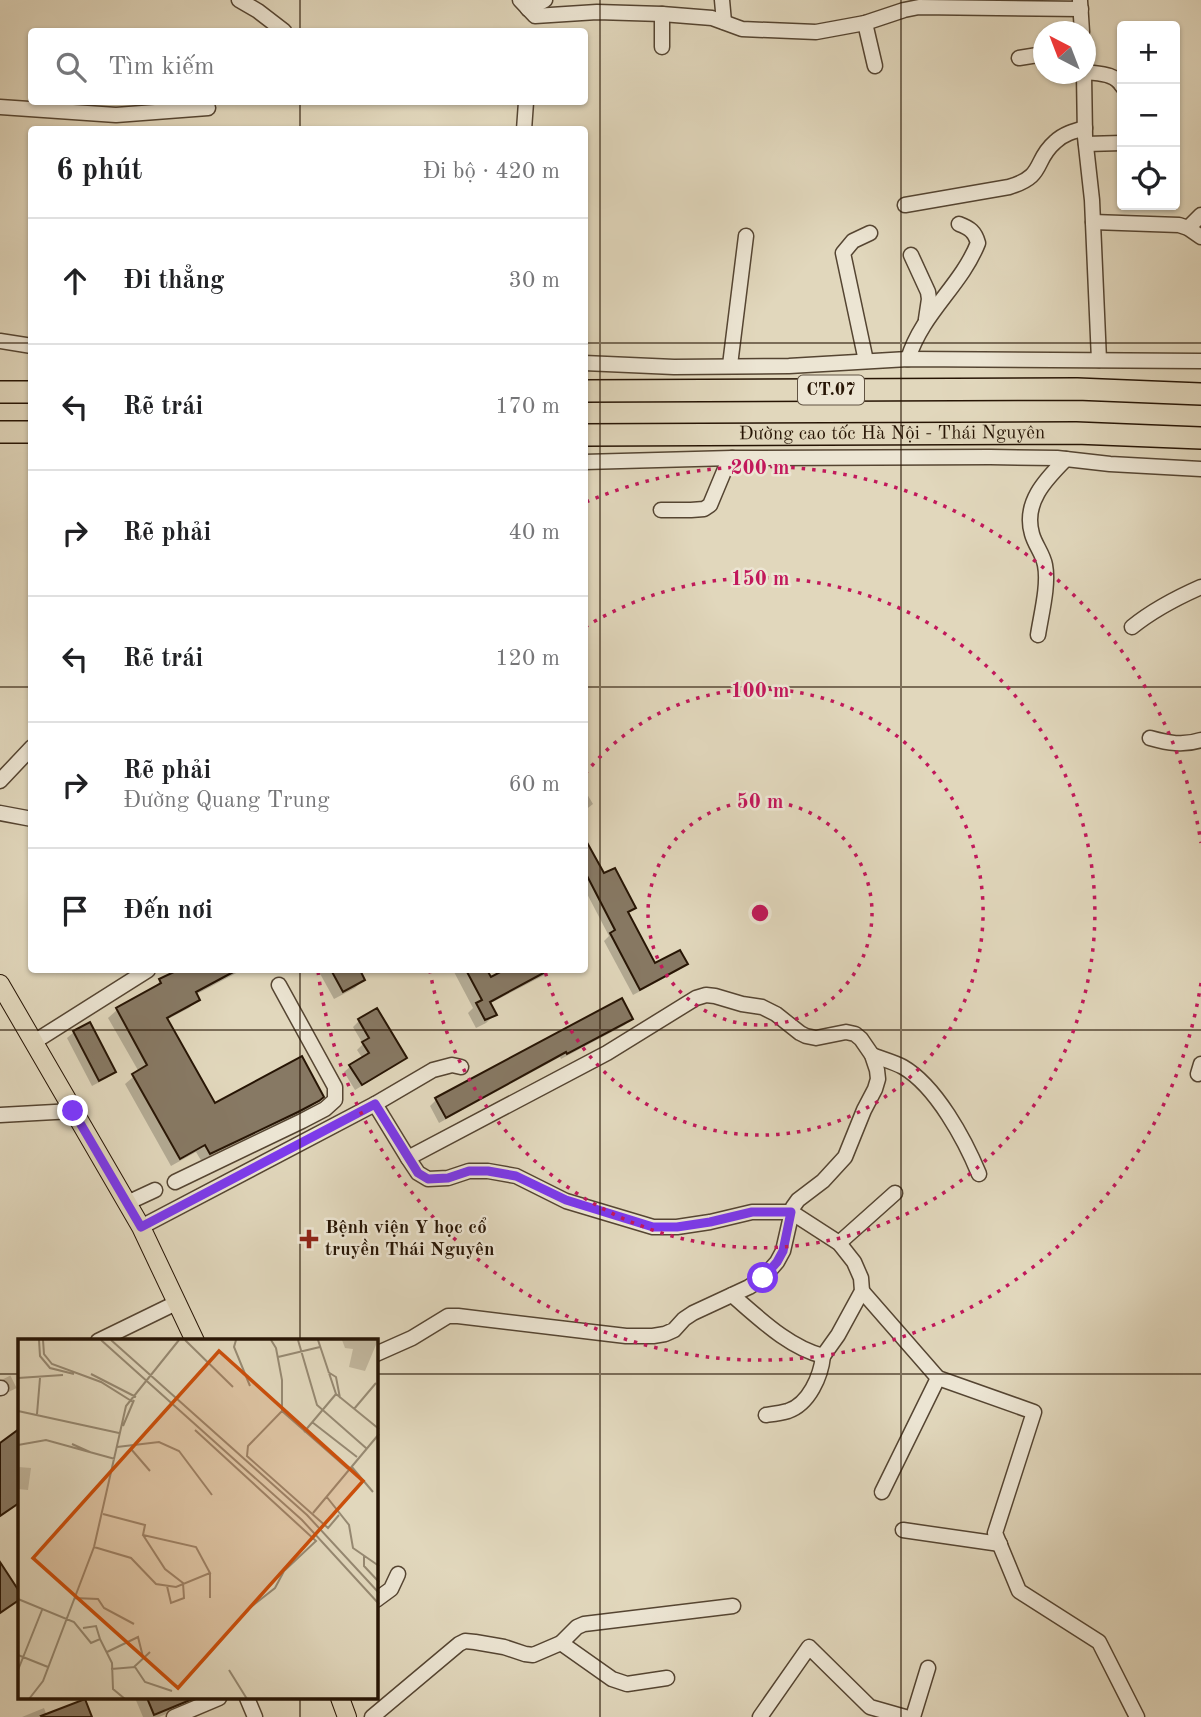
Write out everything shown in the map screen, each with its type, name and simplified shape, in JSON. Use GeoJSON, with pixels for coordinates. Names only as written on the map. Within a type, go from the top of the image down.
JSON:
{"type":"FeatureCollection","features":[{"type":"Feature","properties":{"kind":"highway","name":"CT.07"},"geometry":{"type":"LineString","coordinates":[[588,391],[1077,389],[1201,394]]}},
{"type":"Feature","properties":{"kind":"highway"},"geometry":{"type":"LineString","coordinates":[[0,392],[28,392]]}},
{"type":"Feature","properties":{"kind":"highway"},"geometry":{"type":"LineString","coordinates":[[0,432],[28,432]]}},
{"type":"Feature","properties":{"kind":"highway","name":"Đường cao tốc Hà Nội - Thái Nguyên"},"geometry":{"type":"LineString","coordinates":[[588,435],[1076,433],[1201,438]]}},
{"type":"Feature","properties":{"kind":"main road"},"geometry":{"type":"LineString","coordinates":[[0,984],[141,1227],[194,1339]]}},
{"type":"Feature","properties":{"kind":"main road"},"geometry":{"type":"LineString","coordinates":[[341,1700],[347,1717]]}},
{"type":"Feature","properties":{"kind":"street"},"geometry":{"type":"LineString","coordinates":[[529,14],[545,0]]}},
{"type":"Feature","properties":{"kind":"street"},"geometry":{"type":"LineString","coordinates":[[722,0],[724,22]]}},
{"type":"Feature","properties":{"kind":"street"},"geometry":{"type":"LineString","coordinates":[[245,1],[280,28]]}},
{"type":"Feature","properties":{"kind":"street"},"geometry":{"type":"LineString","coordinates":[[529,14],[662,14],[712,18],[742,29],[816,32],[865,23],[919,7],[1081,5]]}},
{"type":"Feature","properties":{"kind":"street"},"geometry":{"type":"LineString","coordinates":[[662,14],[663,47]]}},
{"type":"Feature","properties":{"kind":"street"},"geometry":{"type":"LineString","coordinates":[[865,23],[874,66]]}},
{"type":"Feature","properties":{"kind":"street"},"geometry":{"type":"LineString","coordinates":[[1018,58],[1033,56]]}},
{"type":"Feature","properties":{"kind":"street"},"geometry":{"type":"LineString","coordinates":[[1096,74],[1111,76],[1121,84]]}},
{"type":"Feature","properties":{"kind":"street"},"geometry":{"type":"LineString","coordinates":[[1084,84],[1099,360]]}},
{"type":"Feature","properties":{"kind":"street"},"geometry":{"type":"LineString","coordinates":[[524,126],[526,105]]}},
{"type":"Feature","properties":{"kind":"street"},"geometry":{"type":"LineString","coordinates":[[0,107],[116,115],[208,108]]}},
{"type":"Feature","properties":{"kind":"street"},"geometry":{"type":"LineString","coordinates":[[905,205],[1022,183],[1036,172],[1047,150],[1055,141],[1085,128]]}},
{"type":"Feature","properties":{"kind":"street"},"geometry":{"type":"LineString","coordinates":[[1086,144],[1117,143]]}},
{"type":"Feature","properties":{"kind":"street"},"geometry":{"type":"LineString","coordinates":[[1188,228],[1201,215]]}},
{"type":"Feature","properties":{"kind":"street"},"geometry":{"type":"LineString","coordinates":[[1093,222],[1179,225],[1201,237]]}},
{"type":"Feature","properties":{"kind":"street"},"geometry":{"type":"LineString","coordinates":[[908,359],[926,320],[966,268],[978,243],[970,229],[959,224]]}},
{"type":"Feature","properties":{"kind":"street"},"geometry":{"type":"LineString","coordinates":[[866,361],[843,253],[853,241],[870,233]]}},
{"type":"Feature","properties":{"kind":"street"},"geometry":{"type":"LineString","coordinates":[[730,366],[746,236]]}},
{"type":"Feature","properties":{"kind":"street"},"geometry":{"type":"LineString","coordinates":[[911,255],[928,292],[926,320]]}},
{"type":"Feature","properties":{"kind":"street"},"geometry":{"type":"LineString","coordinates":[[0,341],[28,345]]}},
{"type":"Feature","properties":{"kind":"street"},"geometry":{"type":"LineString","coordinates":[[588,363],[674,367],[789,366],[908,359],[1201,361]]}},
{"type":"Feature","properties":{"kind":"street"},"geometry":{"type":"LineString","coordinates":[[588,462],[732,458],[990,457],[1066,459],[1201,469]]}},
{"type":"Feature","properties":{"kind":"street"},"geometry":{"type":"LineString","coordinates":[[662,510],[704,509],[710,505],[732,458]]}},
{"type":"Feature","properties":{"kind":"street"},"geometry":{"type":"LineString","coordinates":[[1038,635],[1046,579],[1045,564],[1032,535],[1030,509],[1046,478],[1066,459]]}},
{"type":"Feature","properties":{"kind":"street"},"geometry":{"type":"LineString","coordinates":[[1132,627],[1172,600],[1201,587]]}},
{"type":"Feature","properties":{"kind":"street"},"geometry":{"type":"LineString","coordinates":[[1150,738],[1180,744],[1201,740]]}},
{"type":"Feature","properties":{"kind":"street"},"geometry":{"type":"LineString","coordinates":[[0,781],[28,751]]}},
{"type":"Feature","properties":{"kind":"street"},"geometry":{"type":"LineString","coordinates":[[0,813],[28,818]]}},
{"type":"Feature","properties":{"kind":"street"},"geometry":{"type":"LineString","coordinates":[[34,1042],[143,973]]}},
{"type":"Feature","properties":{"kind":"street"},"geometry":{"type":"LineString","coordinates":[[175,1182],[302,1121],[325,1109],[335,1100],[335,1087],[279,985]]}},
{"type":"Feature","properties":{"kind":"street"},"geometry":{"type":"LineString","coordinates":[[378,1353],[412,1338],[448,1316],[626,1336],[653,1336],[674,1330],[693,1313],[732,1296],[763,1278],[777,1262],[783,1251],[791,1212],[798,1200],[823,1181],[845,1157],[875,1090],[877,1070],[872,1055],[855,1034],[846,1032],[816,1038],[806,1036],[762,1007],[706,995],[689,1001],[607,1053],[408,1158]]}},
{"type":"Feature","properties":{"kind":"street"},"geometry":{"type":"LineString","coordinates":[[872,1055],[904,1068],[925,1086],[948,1114],[979,1174]]}},
{"type":"Feature","properties":{"kind":"street"},"geometry":{"type":"LineString","coordinates":[[141,1227],[375,1104],[433,1070],[452,1065],[461,1067]]}},
{"type":"Feature","properties":{"kind":"street"},"geometry":{"type":"LineString","coordinates":[[375,1104],[418,1173],[428,1179],[448,1178],[469,1171],[516,1176],[566,1200],[653,1227],[699,1224],[752,1212],[791,1212],[838,1243],[854,1262],[861,1278],[862,1291],[838,1335],[822,1356],[816,1383],[808,1395],[790,1411],[766,1415]]}},
{"type":"Feature","properties":{"kind":"street"},"geometry":{"type":"LineString","coordinates":[[0,1115],[73,1111]]}},
{"type":"Feature","properties":{"kind":"street"},"geometry":{"type":"LineString","coordinates":[[127,1203],[155,1191]]}},
{"type":"Feature","properties":{"kind":"street"},"geometry":{"type":"LineString","coordinates":[[838,1243],[895,1193]]}},
{"type":"Feature","properties":{"kind":"street"},"geometry":{"type":"LineString","coordinates":[[862,1291],[938,1378],[1034,1412],[995,1533],[1019,1591],[1099,1642],[1137,1717]]}},
{"type":"Feature","properties":{"kind":"street"},"geometry":{"type":"LineString","coordinates":[[732,1296],[798,1346],[822,1356]]}},
{"type":"Feature","properties":{"kind":"street"},"geometry":{"type":"LineString","coordinates":[[103,1339],[176,1303]]}},
{"type":"Feature","properties":{"kind":"street"},"geometry":{"type":"LineString","coordinates":[[881,1492],[938,1378]]}},
{"type":"Feature","properties":{"kind":"street"},"geometry":{"type":"LineString","coordinates":[[903,1530],[1000,1544]]}},
{"type":"Feature","properties":{"kind":"street"},"geometry":{"type":"LineString","coordinates":[[378,1599],[391,1589],[398,1574]]}},
{"type":"Feature","properties":{"kind":"street"},"geometry":{"type":"LineString","coordinates":[[372,1717],[458,1644],[475,1642],[533,1655],[561,1643],[577,1627],[584,1624],[733,1606]]}},
{"type":"Feature","properties":{"kind":"street"},"geometry":{"type":"LineString","coordinates":[[561,1643],[612,1679],[627,1684],[667,1678]]}},
{"type":"Feature","properties":{"kind":"street"},"geometry":{"type":"LineString","coordinates":[[760,1717],[809,1647],[870,1707],[905,1717]]}},
{"type":"Feature","properties":{"kind":"street"},"geometry":{"type":"LineString","coordinates":[[913,1717],[928,1668]]}},
{"type":"Feature","properties":{"kind":"street"},"geometry":{"type":"LineString","coordinates":[[173,1717],[214,1700]]}},
{"type":"Feature","properties":{"kind":"street"},"geometry":{"type":"LineString","coordinates":[[248,1700],[255,1717]]}},
{"type":"Feature","properties":{"kind":"building"},"geometry":{"type":"Polygon","coordinates":[[[588,844],[604,873],[615,868],[636,908],[628,912],[655,963],[680,950],[688,964],[640,990],[610,933],[615,930],[588,878],[588,844]]]}},
{"type":"Feature","properties":{"kind":"building"},"geometry":{"type":"Polygon","coordinates":[[[172,973],[231,973],[196,992],[200,1000],[167,1018],[215,1103],[302,1056],[324,1097],[210,1154],[205,1145],[180,1159],[132,1074],[147,1065],[116,1008],[161,983],[159,979],[172,973]]]}},
{"type":"Feature","properties":{"kind":"building"},"geometry":{"type":"Polygon","coordinates":[[[333,973],[362,973],[365,980],[343,992],[333,973]]]}},
{"type":"Feature","properties":{"kind":"building"},"geometry":{"type":"Polygon","coordinates":[[[468,973],[489,973],[491,977],[498,973],[543,973],[490,1002],[497,1015],[485,1020],[476,1003],[482,1000],[468,973]]]}},
{"type":"Feature","properties":{"kind":"building"},"geometry":{"type":"Polygon","coordinates":[[[622,998],[633,1019],[567,1054],[566,1052],[446,1118],[435,1098],[622,998]]]}},
{"type":"Feature","properties":{"kind":"building"},"geometry":{"type":"Polygon","coordinates":[[[377,1008],[407,1058],[362,1085],[349,1065],[369,1053],[362,1042],[369,1038],[358,1019],[377,1008]]]}},
{"type":"Feature","properties":{"kind":"building"},"geometry":{"type":"Polygon","coordinates":[[[90,1022],[116,1072],[99,1081],[73,1031],[90,1022]]]}},
{"type":"Feature","properties":{"kind":"building"},"geometry":{"type":"Polygon","coordinates":[[[18,1430],[18,1504],[0,1516],[0,1443],[18,1430]]]}},
{"type":"Feature","properties":{"kind":"building"},"geometry":{"type":"Polygon","coordinates":[[[0,1562],[18,1589],[18,1601],[0,1613],[0,1562]]]}},
{"type":"Feature","properties":{"kind":"building"},"geometry":{"type":"Polygon","coordinates":[[[85,1700],[92,1717],[42,1717],[85,1700]]]}},
{"type":"Feature","properties":{"kind":"building"},"geometry":{"type":"Polygon","coordinates":[[[148,1700],[190,1700],[154,1715],[148,1700]]]}},
{"type":"Feature","properties":{"kind":"tunnel"},"geometry":{"type":"LineString","coordinates":[[1,1388],[18,1380]]}},
{"type":"Feature","properties":{"kind":"place","name":"Bệnh viện Y học cổ truyền Thái Nguyên"},"geometry":{"type":"Point","coordinates":[309,1239]}},
{"type":"Feature","properties":{"kind":"route"},"geometry":{"type":"LineString","coordinates":[[73,1111],[141,1227],[375,1104],[418,1173],[428,1179],[448,1178],[469,1171],[516,1176],[566,1200],[653,1227],[710,1222],[752,1212],[791,1212],[783,1251],[763,1278]]}}]}
